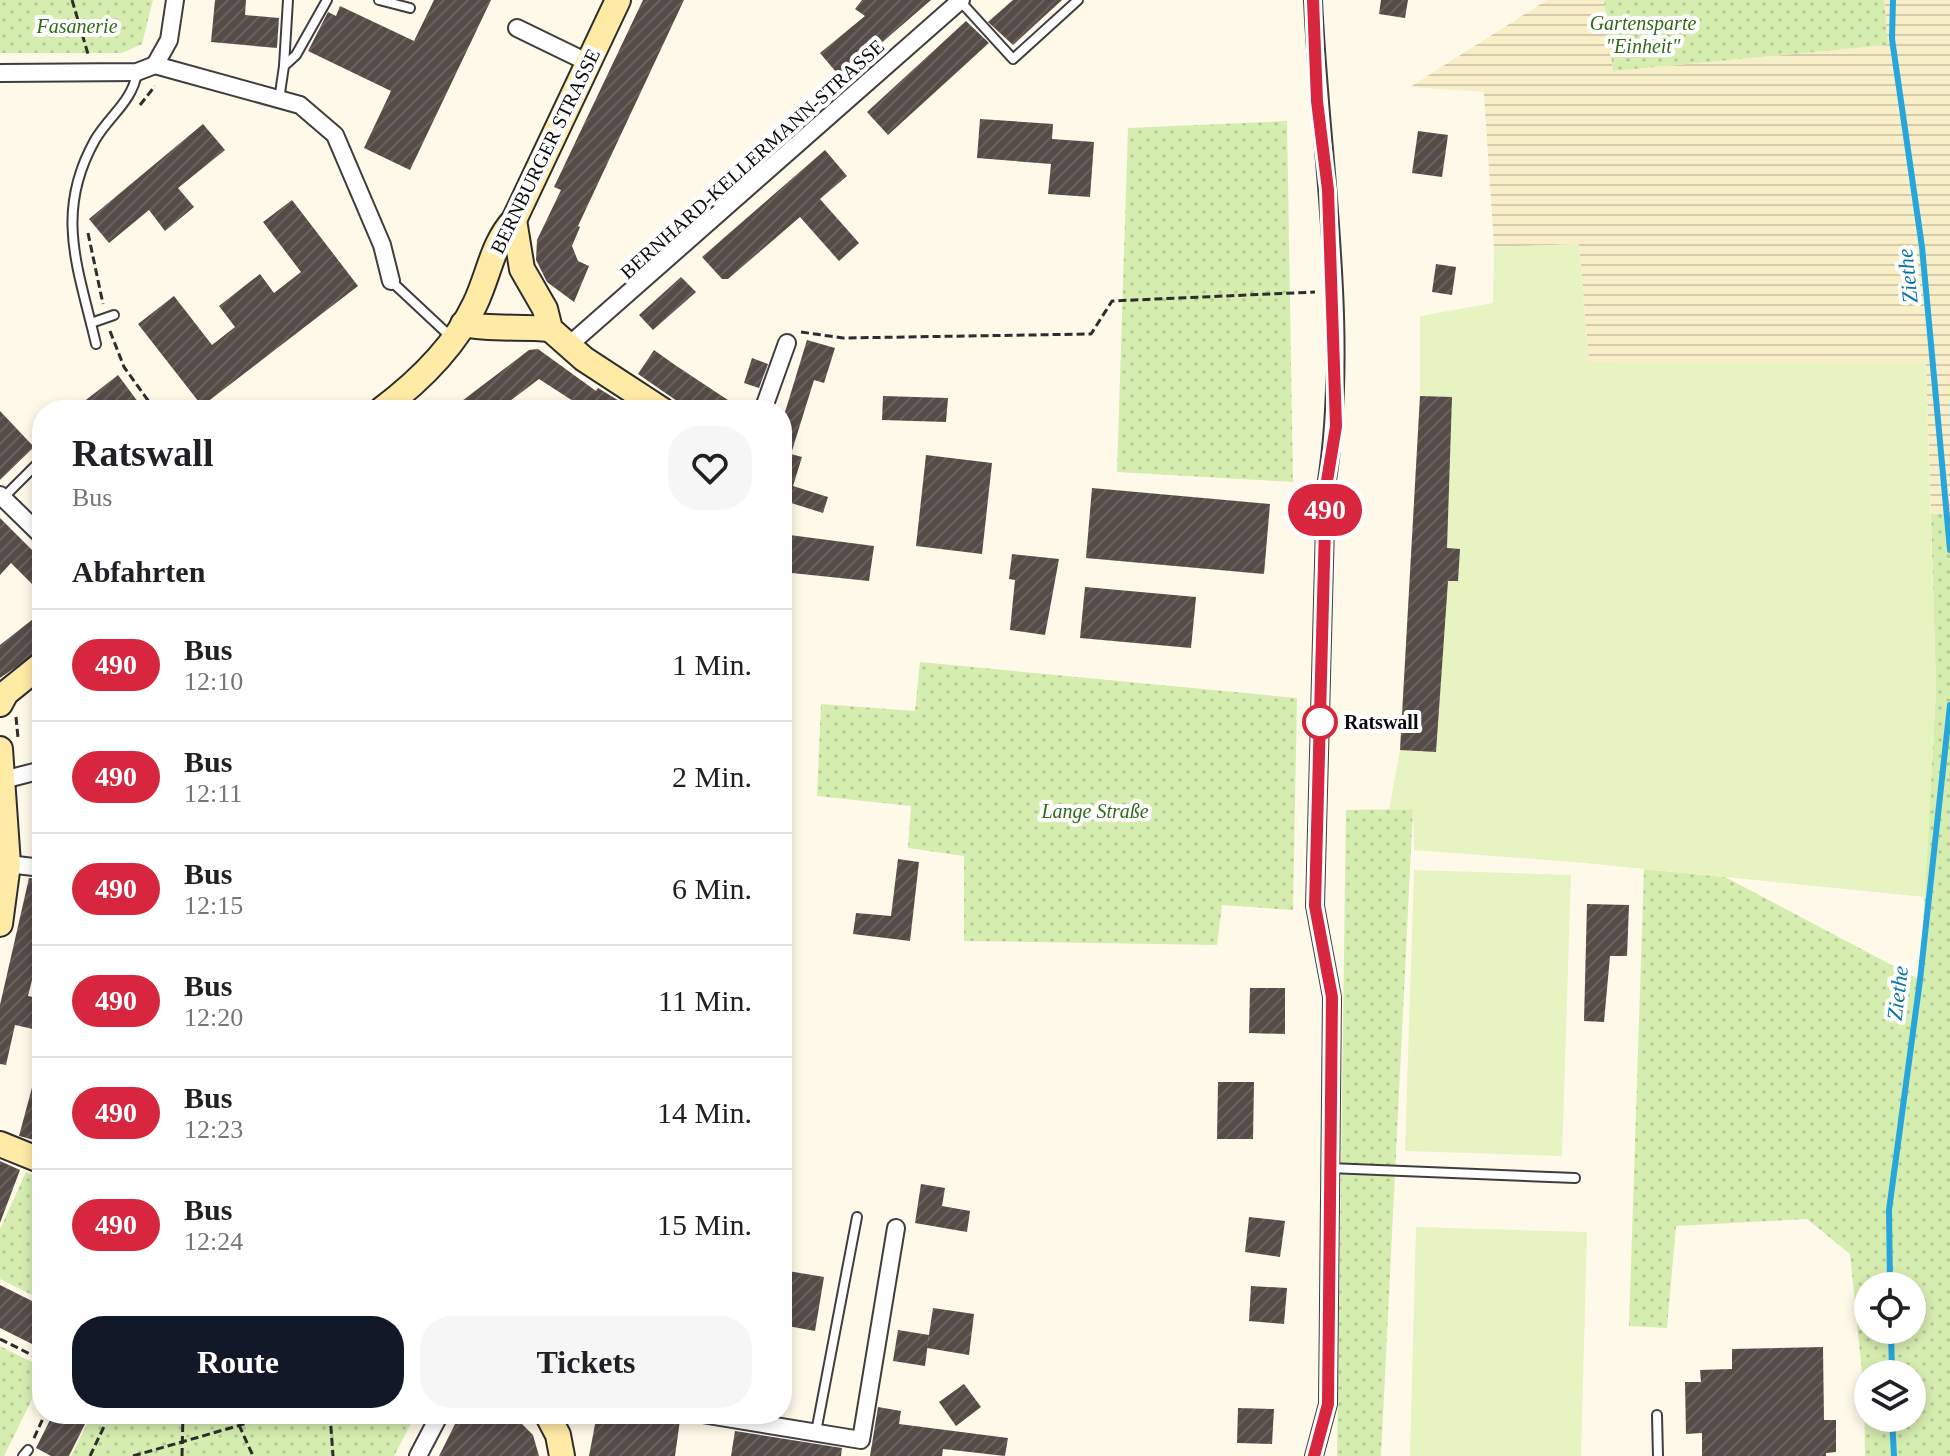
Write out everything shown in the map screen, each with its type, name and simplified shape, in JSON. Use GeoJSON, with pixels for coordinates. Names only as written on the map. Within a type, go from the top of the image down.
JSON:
{"type":"FeatureCollection","features":[{"type":"Feature","properties":{"kind":"main road","name":"BERNBURGER STRASSE"},"geometry":{"type":"LineString","coordinates":[[393,400],[413,383],[458,331],[474,306],[500,236],[514,220],[618,0]]}},
{"type":"Feature","properties":{"kind":"main road"},"geometry":{"type":"LineString","coordinates":[[514,220],[522,269],[545,309],[550,329],[568,346],[647,400]]}},
{"type":"Feature","properties":{"kind":"main road"},"geometry":{"type":"LineString","coordinates":[[458,331],[522,326],[550,329]]}},
{"type":"Feature","properties":{"kind":"main road"},"geometry":{"type":"LineString","coordinates":[[8,709],[6,693],[32,672]]}},
{"type":"Feature","properties":{"kind":"main road"},"geometry":{"type":"LineString","coordinates":[[0,749],[11,779],[8,864],[0,924]]}},
{"type":"Feature","properties":{"kind":"main road"},"geometry":{"type":"LineString","coordinates":[[0,1144],[32,1157]]}},
{"type":"Feature","properties":{"kind":"main road"},"geometry":{"type":"LineString","coordinates":[[552,1424],[562,1456]]}},
{"type":"Feature","properties":{"kind":"street"},"geometry":{"type":"LineString","coordinates":[[155,65],[169,40],[175,0]]}},
{"type":"Feature","properties":{"kind":"street","name":"BERNHARD-KELLERMANN-STRASSE"},"geometry":{"type":"LineString","coordinates":[[568,346],[960,0]]}},
{"type":"Feature","properties":{"kind":"street"},"geometry":{"type":"LineString","coordinates":[[1313,0],[1336,426],[1326,487],[1315,906],[1332,997],[1328,1404],[1314,1456]]}},
{"type":"Feature","properties":{"kind":"street"},"geometry":{"type":"LineString","coordinates":[[517,28],[589,63]]}},
{"type":"Feature","properties":{"kind":"street"},"geometry":{"type":"LineString","coordinates":[[0,73],[137,72],[155,65],[300,105],[322,120],[335,135],[382,245],[391,281]]}},
{"type":"Feature","properties":{"kind":"street"},"geometry":{"type":"LineString","coordinates":[[767,400],[787,343]]}},
{"type":"Feature","properties":{"kind":"street"},"geometry":{"type":"LineString","coordinates":[[2,496],[32,526]]}},
{"type":"Feature","properties":{"kind":"street"},"geometry":{"type":"LineString","coordinates":[[11,779],[32,773]]}},
{"type":"Feature","properties":{"kind":"street"},"geometry":{"type":"LineString","coordinates":[[8,864],[32,867]]}},
{"type":"Feature","properties":{"kind":"street"},"geometry":{"type":"LineString","coordinates":[[762,1424],[861,1440],[896,1228]]}},
{"type":"Feature","properties":{"kind":"street"},"geometry":{"type":"LineString","coordinates":[[418,1456],[435,1424]]}},
{"type":"Feature","properties":{"kind":"lane"},"geometry":{"type":"LineString","coordinates":[[279,100],[288,0]]}},
{"type":"Feature","properties":{"kind":"lane"},"geometry":{"type":"LineString","coordinates":[[284,66],[296,55],[327,0]]}},
{"type":"Feature","properties":{"kind":"lane"},"geometry":{"type":"LineString","coordinates":[[379,0],[410,8]]}},
{"type":"Feature","properties":{"kind":"lane"},"geometry":{"type":"LineString","coordinates":[[960,0],[1013,59],[1078,0]]}},
{"type":"Feature","properties":{"kind":"lane"},"geometry":{"type":"LineString","coordinates":[[96,344],[71,230],[72,194],[80,168],[101,130],[134,87],[137,72]]}},
{"type":"Feature","properties":{"kind":"lane"},"geometry":{"type":"LineString","coordinates":[[391,281],[458,331]]}},
{"type":"Feature","properties":{"kind":"lane"},"geometry":{"type":"LineString","coordinates":[[91,323],[110,317]]}},
{"type":"Feature","properties":{"kind":"lane"},"geometry":{"type":"LineString","coordinates":[[2,496],[32,468]]}},
{"type":"Feature","properties":{"kind":"lane"},"geometry":{"type":"LineString","coordinates":[[1329,1168],[1575,1178]]}},
{"type":"Feature","properties":{"kind":"lane"},"geometry":{"type":"LineString","coordinates":[[816,1433],[857,1217]]}},
{"type":"Feature","properties":{"kind":"lane"},"geometry":{"type":"LineString","coordinates":[[1657,1415],[1658,1456]]}},
{"type":"Feature","properties":{"kind":"path"},"geometry":{"type":"LineString","coordinates":[[72,0],[88,50],[88,72]]}},
{"type":"Feature","properties":{"kind":"path"},"geometry":{"type":"LineString","coordinates":[[135,111],[155,85]]}},
{"type":"Feature","properties":{"kind":"path"},"geometry":{"type":"LineString","coordinates":[[85,226],[124,367],[148,400]]}},
{"type":"Feature","properties":{"kind":"path"},"geometry":{"type":"LineString","coordinates":[[787,343],[793,331],[843,338],[1091,334],[1112,301],[1331,291]]}},
{"type":"Feature","properties":{"kind":"path"},"geometry":{"type":"LineString","coordinates":[[8,709],[11,779]]}},
{"type":"Feature","properties":{"kind":"path"},"geometry":{"type":"LineString","coordinates":[[0,1339],[32,1355]]}},
{"type":"Feature","properties":{"kind":"path"},"geometry":{"type":"LineString","coordinates":[[90,1456],[105,1424]]}},
{"type":"Feature","properties":{"kind":"path"},"geometry":{"type":"LineString","coordinates":[[182,1456],[183,1424]]}},
{"type":"Feature","properties":{"kind":"path"},"geometry":{"type":"LineString","coordinates":[[133,1456],[238,1424],[253,1456]]}},
{"type":"Feature","properties":{"kind":"path"},"geometry":{"type":"LineString","coordinates":[[331,1424],[333,1456]]}},
{"type":"Feature","properties":{"kind":"shaded area"},"geometry":{"type":"Polygon","coordinates":[[[1547,0],[1604,0],[1613,71],[1888,45],[1884,0],[1950,0],[1950,514],[1931,514],[1926,363],[1589,362],[1579,244],[1494,247],[1484,92],[1410,87],[1547,0]]]}},
{"type":"Feature","properties":{"kind":"green space","name":"Fasanerie"},"geometry":{"type":"Polygon","coordinates":[[[0,0],[153,0],[142,44],[122,53],[0,53],[0,0]]]}},
{"type":"Feature","properties":{"kind":"green space","name":"Gartensparte \"Einheit\""},"geometry":{"type":"Polygon","coordinates":[[[1604,0],[1884,0],[1888,45],[1613,71],[1604,0]]]}},
{"type":"Feature","properties":{"kind":"green space"},"geometry":{"type":"Polygon","coordinates":[[[1287,121],[1293,482],[1117,472],[1128,128],[1287,121]]]}},
{"type":"Feature","properties":{"kind":"green space"},"geometry":{"type":"Polygon","coordinates":[[[1579,244],[1589,362],[1926,363],[1936,690],[1925,897],[1585,863],[1414,850],[1413,809],[1389,810],[1400,750],[1420,396],[1420,316],[1493,303],[1494,247],[1579,244]]]}},
{"type":"Feature","properties":{"kind":"green space"},"geometry":{"type":"Polygon","coordinates":[[[1931,514],[1950,514],[1950,1456],[1865,1456],[1865,1432],[1926,1432],[1926,1360],[1861,1360],[1859,1344],[1926,1344],[1926,1272],[1854,1272],[1854,1293],[1850,1254],[1807,1219],[1676,1226],[1667,1328],[1629,1326],[1644,869],[1725,877],[1920,980],[1936,690],[1931,514]]]}},
{"type":"Feature","properties":{"kind":"green space","name":"Lange Straße"},"geometry":{"type":"Polygon","coordinates":[[[920,662],[1297,698],[1293,910],[1222,905],[1217,945],[964,941],[964,856],[908,848],[911,806],[817,796],[821,704],[915,711],[920,662]]]}},
{"type":"Feature","properties":{"kind":"green space"},"geometry":{"type":"Polygon","coordinates":[[[1413,809],[1381,1456],[1337,1456],[1346,810],[1413,809]]]}},
{"type":"Feature","properties":{"kind":"green space"},"geometry":{"type":"Polygon","coordinates":[[[1414,870],[1571,875],[1562,1156],[1405,1151],[1414,870]]]}},
{"type":"Feature","properties":{"kind":"green space"},"geometry":{"type":"Polygon","coordinates":[[[26,1172],[32,1175],[32,1295],[0,1279],[0,1229],[26,1172]]]}},
{"type":"Feature","properties":{"kind":"green space"},"geometry":{"type":"Polygon","coordinates":[[[1416,1227],[1587,1232],[1581,1456],[1410,1456],[1416,1227]]]}},
{"type":"Feature","properties":{"kind":"green space"},"geometry":{"type":"Polygon","coordinates":[[[0,1346],[32,1362],[32,1399],[4,1456],[0,1456],[0,1346]]]}},
{"type":"Feature","properties":{"kind":"green space"},"geometry":{"type":"Polygon","coordinates":[[[87,1424],[411,1424],[394,1456],[71,1456],[87,1424]]]}},
{"type":"Feature","properties":{"kind":"building"},"geometry":{"type":"Polygon","coordinates":[[[215,0],[246,0],[245,15],[279,18],[277,48],[211,42],[215,0]]]}},
{"type":"Feature","properties":{"kind":"building"},"geometry":{"type":"Polygon","coordinates":[[[434,0],[491,0],[410,170],[364,148],[391,91],[308,51],[328,12],[336,16],[340,6],[414,41],[434,0]]]}},
{"type":"Feature","properties":{"kind":"building"},"geometry":{"type":"Polygon","coordinates":[[[643,0],[684,0],[578,226],[572,246],[578,261],[589,266],[574,302],[547,282],[536,260],[537,240],[561,190],[554,187],[643,0]]]}},
{"type":"Feature","properties":{"kind":"building"},"geometry":{"type":"Polygon","coordinates":[[[862,0],[931,0],[841,78],[820,53],[865,16],[855,9],[862,0]]]}},
{"type":"Feature","properties":{"kind":"building"},"geometry":{"type":"Polygon","coordinates":[[[1013,0],[1062,0],[1013,45],[988,22],[1013,0]]]}},
{"type":"Feature","properties":{"kind":"building"},"geometry":{"type":"Polygon","coordinates":[[[1381,0],[1408,0],[1405,18],[1379,14],[1381,0]]]}},
{"type":"Feature","properties":{"kind":"building"},"geometry":{"type":"Polygon","coordinates":[[[966,21],[989,43],[888,135],[867,112],[966,21]]]}},
{"type":"Feature","properties":{"kind":"building"},"geometry":{"type":"Polygon","coordinates":[[[980,119],[1053,124],[1052,139],[1094,142],[1090,197],[1048,194],[1051,164],[977,158],[980,119]]]}},
{"type":"Feature","properties":{"kind":"building"},"geometry":{"type":"Polygon","coordinates":[[[203,124],[225,150],[178,188],[194,207],[165,231],[149,210],[109,243],[89,219],[203,124]]]}},
{"type":"Feature","properties":{"kind":"building"},"geometry":{"type":"Polygon","coordinates":[[[1418,131],[1448,135],[1442,177],[1412,173],[1418,131]]]}},
{"type":"Feature","properties":{"kind":"building"},"geometry":{"type":"Polygon","coordinates":[[[825,150],[847,176],[820,199],[859,243],[839,261],[800,217],[728,279],[722,279],[702,257],[825,150]]]}},
{"type":"Feature","properties":{"kind":"building"},"geometry":{"type":"Polygon","coordinates":[[[292,200],[358,286],[210,400],[197,400],[138,324],[174,296],[212,345],[235,327],[219,306],[260,274],[274,293],[301,272],[263,222],[292,200]]]}},
{"type":"Feature","properties":{"kind":"building"},"geometry":{"type":"Polygon","coordinates":[[[1436,264],[1456,267],[1452,295],[1432,292],[1436,264]]]}},
{"type":"Feature","properties":{"kind":"building"},"geometry":{"type":"Polygon","coordinates":[[[681,277],[696,292],[653,330],[639,315],[681,277]]]}},
{"type":"Feature","properties":{"kind":"building"},"geometry":{"type":"Polygon","coordinates":[[[807,340],[835,348],[824,383],[814,380],[792,451],[792,400],[789,400],[807,340]]]}},
{"type":"Feature","properties":{"kind":"building"},"geometry":{"type":"Polygon","coordinates":[[[538,349],[596,391],[598,388],[618,400],[572,400],[539,379],[511,400],[463,400],[529,350],[538,349]]]}},
{"type":"Feature","properties":{"kind":"building"},"geometry":{"type":"Polygon","coordinates":[[[654,350],[728,400],[676,400],[638,374],[654,350]]]}},
{"type":"Feature","properties":{"kind":"building"},"geometry":{"type":"Polygon","coordinates":[[[752,358],[768,364],[759,388],[744,383],[752,358]]]}},
{"type":"Feature","properties":{"kind":"building"},"geometry":{"type":"Polygon","coordinates":[[[118,375],[137,400],[86,400],[118,375]]]}},
{"type":"Feature","properties":{"kind":"building"},"geometry":{"type":"Polygon","coordinates":[[[883,396],[948,398],[946,422],[882,420],[883,396]]]}},
{"type":"Feature","properties":{"kind":"building"},"geometry":{"type":"Polygon","coordinates":[[[1420,396],[1452,397],[1447,548],[1460,549],[1458,581],[1448,581],[1436,752],[1400,750],[1420,396]]]}},
{"type":"Feature","properties":{"kind":"building"},"geometry":{"type":"Polygon","coordinates":[[[0,411],[32,445],[32,449],[0,480],[0,411]]]}},
{"type":"Feature","properties":{"kind":"building"},"geometry":{"type":"Polygon","coordinates":[[[792,454],[802,457],[793,486],[828,497],[823,513],[792,503],[792,454]]]}},
{"type":"Feature","properties":{"kind":"building"},"geometry":{"type":"Polygon","coordinates":[[[926,455],[992,463],[982,554],[916,546],[926,455]]]}},
{"type":"Feature","properties":{"kind":"building"},"geometry":{"type":"Polygon","coordinates":[[[1092,488],[1270,504],[1264,574],[1086,558],[1092,488]]]}},
{"type":"Feature","properties":{"kind":"building"},"geometry":{"type":"Polygon","coordinates":[[[0,518],[32,550],[32,584],[11,563],[0,575],[0,518]]]}},
{"type":"Feature","properties":{"kind":"building"},"geometry":{"type":"Polygon","coordinates":[[[792,535],[874,546],[869,581],[792,573],[792,535]]]}},
{"type":"Feature","properties":{"kind":"building"},"geometry":{"type":"Polygon","coordinates":[[[1012,554],[1059,559],[1045,635],[1010,630],[1015,580],[1009,579],[1012,554]]]}},
{"type":"Feature","properties":{"kind":"building"},"geometry":{"type":"Polygon","coordinates":[[[1085,587],[1196,597],[1191,648],[1080,638],[1085,587]]]}},
{"type":"Feature","properties":{"kind":"building"},"geometry":{"type":"Polygon","coordinates":[[[32,620],[32,656],[0,678],[0,645],[32,620]]]}},
{"type":"Feature","properties":{"kind":"building"},"geometry":{"type":"Polygon","coordinates":[[[898,859],[919,862],[910,941],[853,934],[856,913],[891,916],[898,859]]]}},
{"type":"Feature","properties":{"kind":"building"},"geometry":{"type":"Polygon","coordinates":[[[29,878],[32,878],[32,980],[28,996],[32,997],[32,1029],[15,1025],[6,1065],[0,1064],[0,1005],[29,878]]]}},
{"type":"Feature","properties":{"kind":"building"},"geometry":{"type":"Polygon","coordinates":[[[1587,904],[1629,905],[1627,956],[1610,956],[1604,1022],[1584,1021],[1587,904]]]}},
{"type":"Feature","properties":{"kind":"building"},"geometry":{"type":"Polygon","coordinates":[[[1250,988],[1285,988],[1285,1034],[1249,1033],[1250,988]]]}},
{"type":"Feature","properties":{"kind":"building"},"geometry":{"type":"Polygon","coordinates":[[[1218,1082],[1254,1082],[1253,1139],[1217,1139],[1218,1082]]]}},
{"type":"Feature","properties":{"kind":"building"},"geometry":{"type":"Polygon","coordinates":[[[32,1088],[32,1139],[19,1136],[32,1088]]]}},
{"type":"Feature","properties":{"kind":"building"},"geometry":{"type":"Polygon","coordinates":[[[0,1161],[20,1170],[0,1223],[0,1161]]]}},
{"type":"Feature","properties":{"kind":"building"},"geometry":{"type":"Polygon","coordinates":[[[921,1184],[945,1188],[942,1206],[970,1211],[967,1232],[915,1223],[921,1184]]]}},
{"type":"Feature","properties":{"kind":"building"},"geometry":{"type":"Polygon","coordinates":[[[1249,1217],[1285,1221],[1280,1257],[1245,1252],[1249,1217]]]}},
{"type":"Feature","properties":{"kind":"building"},"geometry":{"type":"Polygon","coordinates":[[[792,1272],[824,1277],[815,1331],[792,1327],[792,1272]]]}},
{"type":"Feature","properties":{"kind":"building"},"geometry":{"type":"Polygon","coordinates":[[[0,1285],[32,1301],[32,1344],[0,1328],[0,1285]]]}},
{"type":"Feature","properties":{"kind":"building"},"geometry":{"type":"Polygon","coordinates":[[[1251,1286],[1287,1288],[1284,1324],[1249,1321],[1251,1286]]]}},
{"type":"Feature","properties":{"kind":"building"},"geometry":{"type":"Polygon","coordinates":[[[933,1308],[974,1314],[969,1355],[927,1348],[933,1308]]]}},
{"type":"Feature","properties":{"kind":"building"},"geometry":{"type":"Polygon","coordinates":[[[898,1330],[929,1335],[925,1366],[893,1361],[898,1330]]]}},
{"type":"Feature","properties":{"kind":"building"},"geometry":{"type":"Polygon","coordinates":[[[1823,1347],[1824,1420],[1836,1420],[1836,1452],[1826,1453],[1826,1456],[1702,1456],[1702,1433],[1686,1434],[1685,1382],[1701,1382],[1700,1370],[1732,1369],[1732,1349],[1823,1347]]]}},
{"type":"Feature","properties":{"kind":"building"},"geometry":{"type":"Polygon","coordinates":[[[964,1384],[981,1407],[956,1426],[939,1402],[964,1384]]]}},
{"type":"Feature","properties":{"kind":"building"},"geometry":{"type":"Polygon","coordinates":[[[878,1407],[901,1411],[899,1424],[1008,1438],[1005,1456],[943,1449],[942,1456],[870,1456],[878,1407]]]}},
{"type":"Feature","properties":{"kind":"building"},"geometry":{"type":"Polygon","coordinates":[[[1238,1408],[1274,1409],[1272,1444],[1237,1443],[1238,1408]]]}},
{"type":"Feature","properties":{"kind":"building"},"geometry":{"type":"Polygon","coordinates":[[[48,1424],[85,1424],[69,1456],[51,1456],[36,1448],[48,1424]]]}},
{"type":"Feature","properties":{"kind":"building"},"geometry":{"type":"Polygon","coordinates":[[[455,1424],[522,1424],[533,1435],[539,1456],[439,1456],[455,1424]]]}},
{"type":"Feature","properties":{"kind":"building"},"geometry":{"type":"Polygon","coordinates":[[[595,1424],[679,1424],[675,1456],[589,1456],[595,1424]]]}},
{"type":"Feature","properties":{"kind":"building"},"geometry":{"type":"Polygon","coordinates":[[[735,1431],[842,1448],[841,1456],[731,1456],[735,1431]]]}},
{"type":"Feature","properties":{"kind":"waterway","name":"Ziethe"},"geometry":{"type":"LineString","coordinates":[[1893,0],[1892,39],[1922,247],[1950,550]]}},
{"type":"Feature","properties":{"kind":"waterway","name":"Ziethe"},"geometry":{"type":"LineString","coordinates":[[1890,1272],[1889,1210],[1920,980],[1950,705]]}},
{"type":"Feature","properties":{"kind":"waterway","name":"Ziethe"},"geometry":{"type":"LineString","coordinates":[[1891,1344],[1892,1360]]}},
{"type":"Feature","properties":{"kind":"waterway","name":"Ziethe"},"geometry":{"type":"LineString","coordinates":[[1893,1432],[1894,1456]]}},
{"type":"Feature","properties":{"kind":"bus line","name":"490"},"geometry":{"type":"LineString","coordinates":[[1313,0],[1317,101],[1328,190],[1336,426],[1326,487],[1315,906],[1332,997],[1328,1404],[1314,1456]]}},
{"type":"Feature","properties":{"kind":"place","name":"Ratswall"},"geometry":{"type":"Point","coordinates":[1320,722]}}]}
